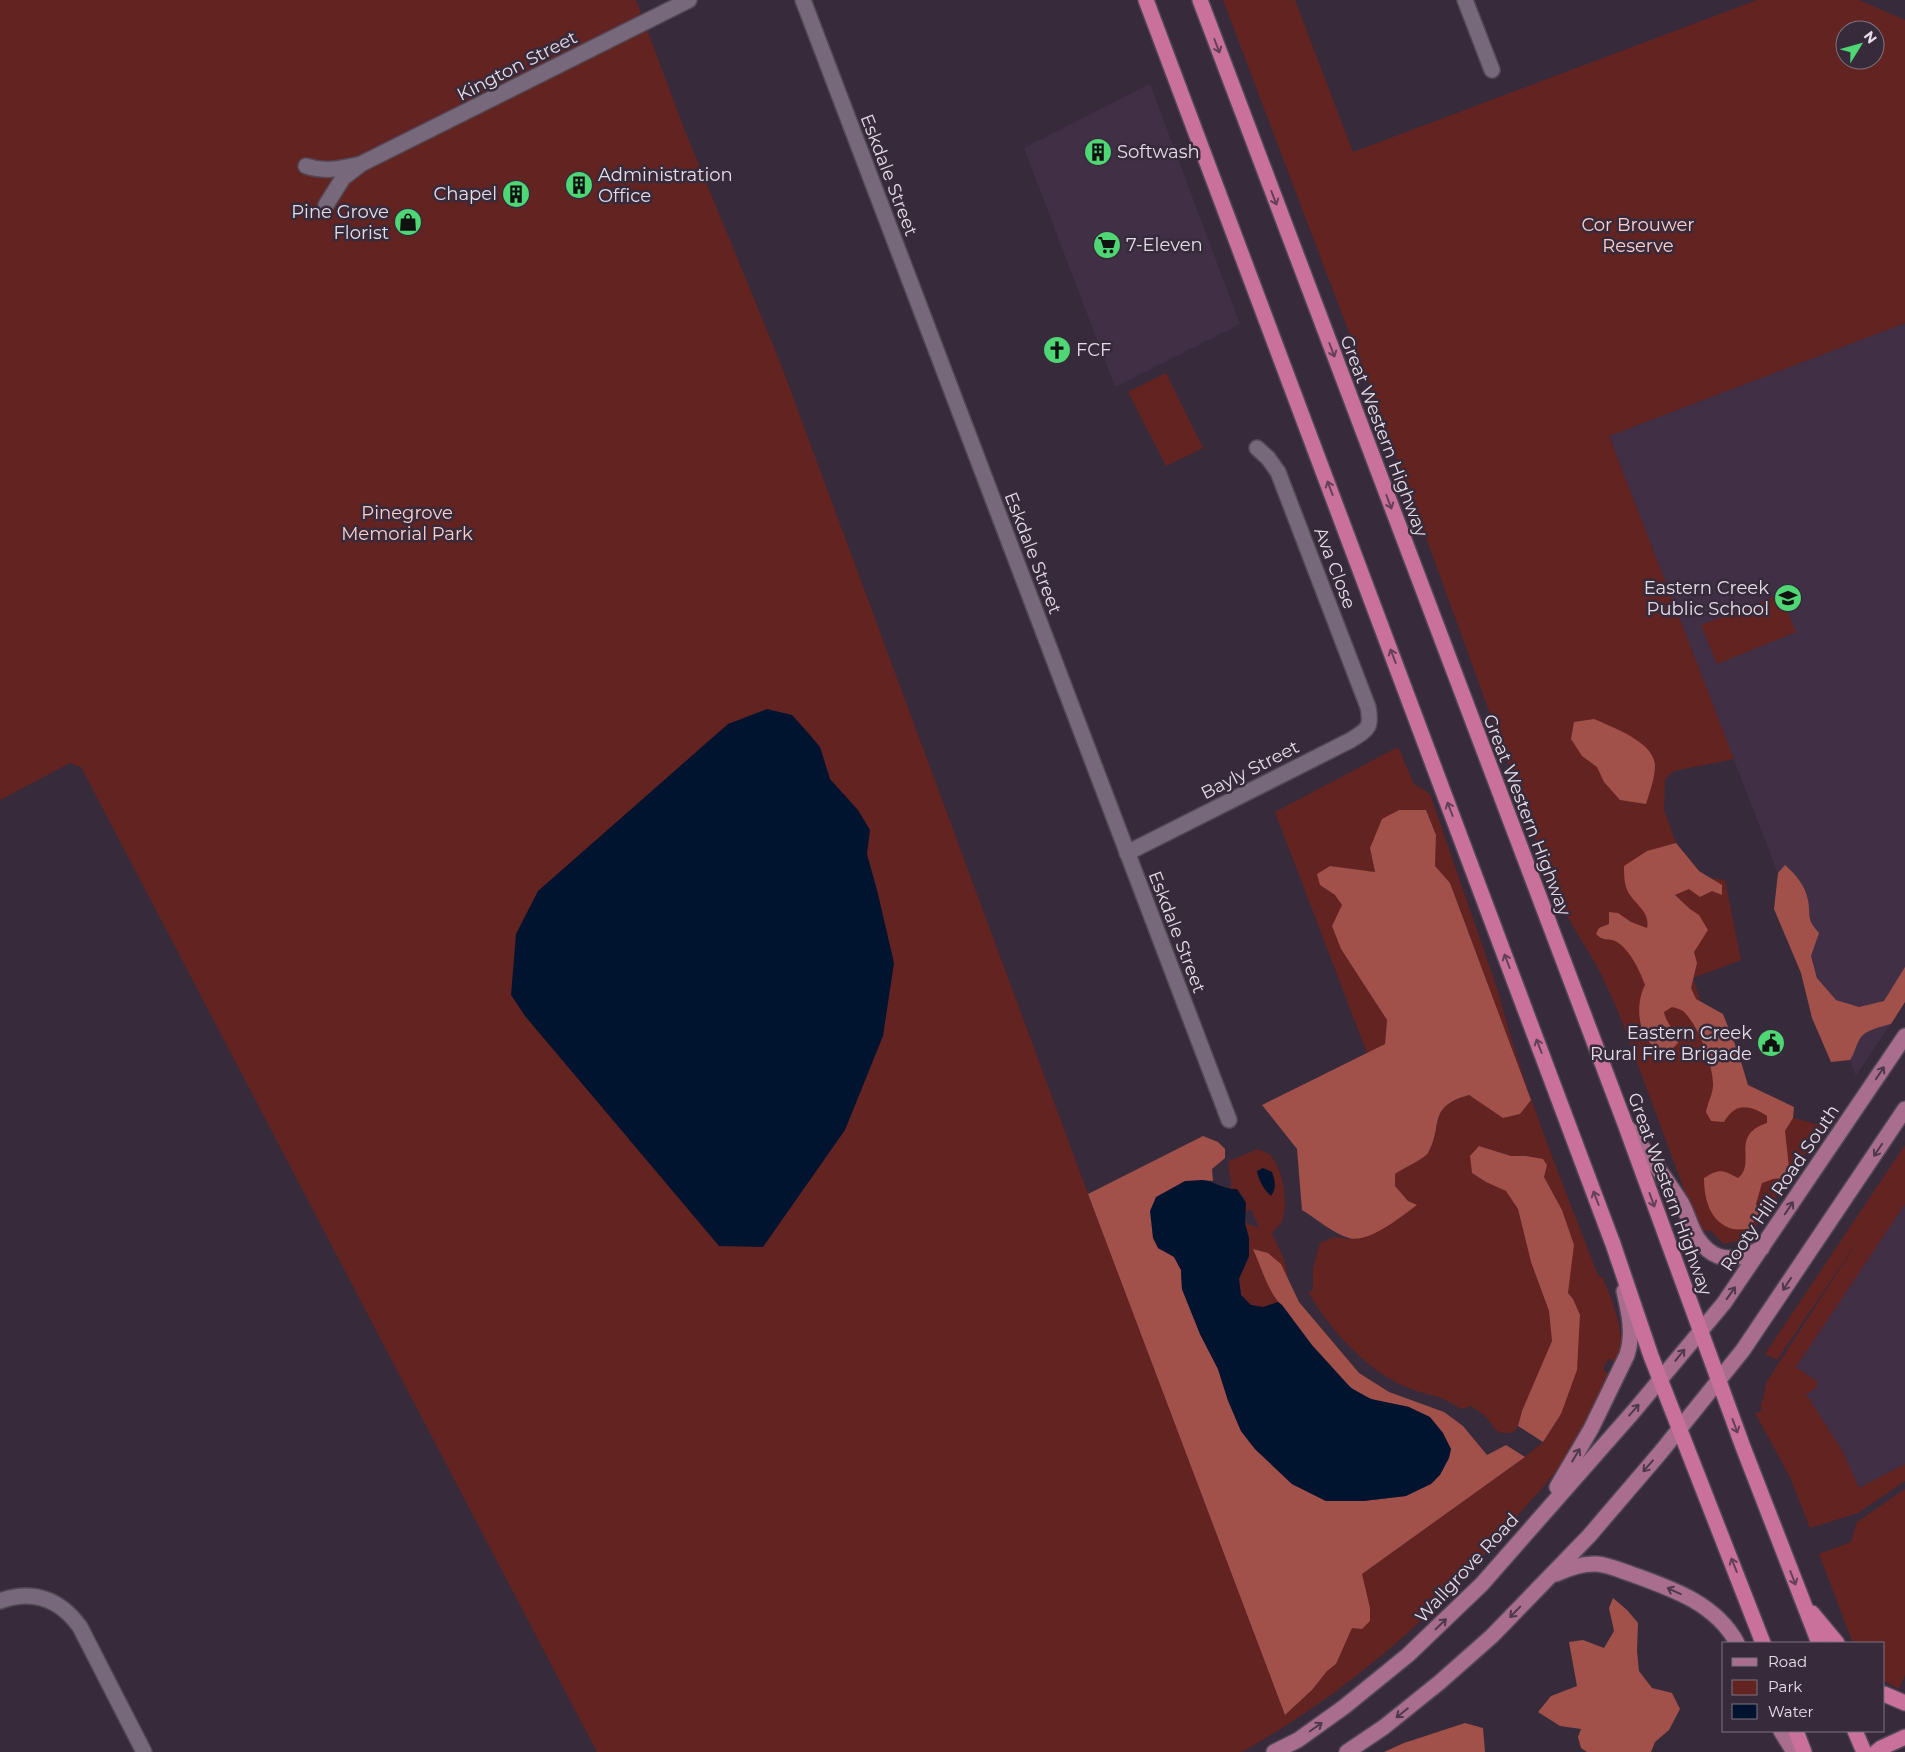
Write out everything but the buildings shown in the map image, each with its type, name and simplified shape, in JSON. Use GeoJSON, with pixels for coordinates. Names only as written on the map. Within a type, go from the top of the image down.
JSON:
{"type":"FeatureCollection","features":[{"type":"Feature","properties":{"kind":"highway"},"geometry":{"type":"LineString","coordinates":[[1146,0],[1613,1244],[1660,1380],[1764,1642]]}},
{"type":"Feature","properties":{"kind":"highway","name":"Great Western Highway"},"geometry":{"type":"LineString","coordinates":[[1200,0],[1624,1121],[1700,1331],[1801,1600],[1819,1642]]}},
{"type":"Feature","properties":{"kind":"highway"},"geometry":{"type":"LineString","coordinates":[[1801,1600],[1836,1642]]}},
{"type":"Feature","properties":{"kind":"highway"},"geometry":{"type":"LineString","coordinates":[[1885,1694],[1905,1703]]}},
{"type":"Feature","properties":{"kind":"highway"},"geometry":{"type":"LineString","coordinates":[[1796,1732],[1804,1752]]}},
{"type":"Feature","properties":{"kind":"highway"},"geometry":{"type":"LineString","coordinates":[[1855,1732],[1864,1752]]}},
{"type":"Feature","properties":{"kind":"highway"},"geometry":{"type":"LineString","coordinates":[[1876,1752],[1886,1745],[1905,1737]]}},
{"type":"Feature","properties":{"kind":"main road","name":"Rooty Hill Road South"},"geometry":{"type":"LineString","coordinates":[[1660,1380],[1724,1303],[1905,1036]]}},
{"type":"Feature","properties":{"kind":"main road"},"geometry":{"type":"LineString","coordinates":[[1347,1752],[1384,1727],[1440,1682],[1492,1636],[1589,1536],[1742,1350],[1905,1109]]}},
{"type":"Feature","properties":{"kind":"main road"},"geometry":{"type":"LineString","coordinates":[[1624,1121],[1672,1188],[1684,1208],[1696,1237],[1704,1246],[1720,1257],[1728,1258],[1750,1254],[1762,1248]]}},
{"type":"Feature","properties":{"kind":"main road"},"geometry":{"type":"LineString","coordinates":[[1544,1513],[1602,1409],[1630,1344],[1630,1322],[1613,1244]]}},
{"type":"Feature","properties":{"kind":"main road","name":"Wallgrove Road"},"geometry":{"type":"LineString","coordinates":[[1274,1752],[1298,1740],[1408,1655],[1482,1584],[1660,1380]]}},
{"type":"Feature","properties":{"kind":"main road"},"geometry":{"type":"LineString","coordinates":[[1549,1577],[1568,1568],[1585,1564],[1609,1566],[1664,1586],[1703,1606],[1723,1623],[1736,1642]]}},
{"type":"Feature","properties":{"kind":"main road"},"geometry":{"type":"LineString","coordinates":[[1782,1732],[1794,1752]]}},
{"type":"Feature","properties":{"kind":"street","name":"Kington Street"},"geometry":{"type":"LineString","coordinates":[[326,205],[343,178],[361,164],[689,0]]}},
{"type":"Feature","properties":{"kind":"street","name":"Eskdale Street"},"geometry":{"type":"LineString","coordinates":[[802,0],[1229,1120]]}},
{"type":"Feature","properties":{"kind":"street"},"geometry":{"type":"LineString","coordinates":[[1466,0],[1492,70]]}},
{"type":"Feature","properties":{"kind":"street","name":"Kington Street"},"geometry":{"type":"LineString","coordinates":[[306,166],[318,170],[327,170],[361,164]]}},
{"type":"Feature","properties":{"kind":"street","name":"Ava Close"},"geometry":{"type":"LineString","coordinates":[[1257,448],[1268,458],[1278,472],[1368,707]]}},
{"type":"Feature","properties":{"kind":"street","name":"Bayly Street"},"geometry":{"type":"LineString","coordinates":[[1127,853],[1351,740],[1366,730],[1371,721],[1368,707]]}},
{"type":"Feature","properties":{"kind":"street"},"geometry":{"type":"LineString","coordinates":[[0,1601],[22,1595],[34,1596],[59,1605],[72,1616],[80,1627],[144,1752]]}},
{"type":"Feature","properties":{"kind":"shaded area"},"geometry":{"type":"Polygon","coordinates":[[[1150,84],[1240,324],[1115,387],[1024,148],[1150,84]]]}},
{"type":"Feature","properties":{"kind":"shaded area","name":"Eastern Creek Public School"},"geometry":{"type":"Polygon","coordinates":[[[1905,323],[1905,1002],[1856,1076],[1609,436],[1905,323]]]}},
{"type":"Feature","properties":{"kind":"shaded area"},"geometry":{"type":"Polygon","coordinates":[[[1594,719],[1631,736],[1648,749],[1653,757],[1655,765],[1654,775],[1646,804],[1620,800],[1604,782],[1597,767],[1582,756],[1571,739],[1574,722],[1594,719]]]}},
{"type":"Feature","properties":{"kind":"shaded area"},"geometry":{"type":"Polygon","coordinates":[[[1399,810],[1426,810],[1436,835],[1435,866],[1450,883],[1531,1100],[1520,1114],[1503,1118],[1469,1095],[1447,1105],[1441,1111],[1438,1118],[1433,1143],[1428,1153],[1395,1174],[1395,1186],[1408,1201],[1417,1205],[1385,1228],[1357,1239],[1343,1236],[1302,1210],[1297,1149],[1262,1105],[1385,1044],[1387,1020],[1341,949],[1332,926],[1342,905],[1335,895],[1320,885],[1317,874],[1330,866],[1375,872],[1370,848],[1382,819],[1399,810]]]}},
{"type":"Feature","properties":{"kind":"shaded area"},"geometry":{"type":"Polygon","coordinates":[[[1676,843],[1699,871],[1722,885],[1722,895],[1712,891],[1700,897],[1689,889],[1675,895],[1699,915],[1708,930],[1694,952],[1697,963],[1691,988],[1696,999],[1723,1014],[1738,1052],[1748,1085],[1794,1107],[1793,1118],[1785,1131],[1789,1167],[1783,1178],[1762,1183],[1756,1204],[1759,1213],[1749,1229],[1733,1229],[1725,1226],[1714,1216],[1707,1202],[1704,1178],[1721,1171],[1738,1178],[1743,1172],[1745,1165],[1745,1149],[1749,1135],[1756,1128],[1767,1123],[1767,1116],[1754,1109],[1743,1107],[1733,1111],[1724,1122],[1711,1121],[1706,1112],[1713,1089],[1711,1068],[1704,1046],[1689,1017],[1683,1011],[1672,1007],[1664,1012],[1678,1043],[1670,1051],[1659,1050],[1651,1044],[1642,1029],[1640,1020],[1640,1001],[1645,985],[1637,967],[1622,946],[1617,942],[1602,938],[1596,934],[1599,928],[1609,924],[1609,912],[1618,913],[1631,922],[1647,928],[1646,916],[1626,887],[1624,866],[1647,851],[1676,843]]]}},
{"type":"Feature","properties":{"kind":"shaded area"},"geometry":{"type":"Polygon","coordinates":[[[1785,865],[1805,890],[1810,918],[1819,933],[1811,956],[1817,978],[1836,1000],[1859,1007],[1884,1001],[1905,967],[1905,1002],[1891,1024],[1871,1030],[1861,1037],[1850,1060],[1831,1062],[1812,1018],[1801,973],[1774,909],[1778,873],[1785,865]]]}},
{"type":"Feature","properties":{"kind":"shaded area"},"geometry":{"type":"Polygon","coordinates":[[[1203,1136],[1218,1142],[1225,1149],[1225,1158],[1212,1169],[1213,1181],[1202,1180],[1158,1248],[1174,1256],[1181,1270],[1182,1289],[1200,1334],[1218,1369],[1228,1401],[1241,1431],[1255,1449],[1292,1484],[1326,1501],[1363,1501],[1406,1496],[1409,1407],[1371,1399],[1358,1393],[1333,1372],[1273,1294],[1253,1249],[1268,1253],[1281,1264],[1299,1302],[1359,1373],[1389,1392],[1444,1412],[1463,1426],[1487,1455],[1506,1445],[1525,1457],[1362,1574],[1370,1608],[1370,1621],[1362,1629],[1352,1628],[1336,1664],[1285,1715],[1088,1194],[1203,1136]]]}},
{"type":"Feature","properties":{"kind":"shaded area"},"geometry":{"type":"Polygon","coordinates":[[[1479,1146],[1511,1156],[1543,1159],[1547,1165],[1544,1177],[1562,1210],[1574,1245],[1568,1293],[1573,1299],[1580,1315],[1577,1370],[1561,1414],[1543,1442],[1518,1426],[1522,1411],[1552,1341],[1549,1311],[1531,1262],[1518,1209],[1506,1191],[1472,1173],[1470,1156],[1479,1146]]]}},
{"type":"Feature","properties":{"kind":"shaded area"},"geometry":{"type":"Polygon","coordinates":[[[1905,1178],[1905,1464],[1832,1502],[1765,1390],[1905,1178]]]}},
{"type":"Feature","properties":{"kind":"shaded area"},"geometry":{"type":"Polygon","coordinates":[[[1613,1598],[1638,1623],[1637,1651],[1639,1671],[1652,1688],[1672,1693],[1680,1709],[1669,1730],[1655,1742],[1651,1752],[1587,1752],[1581,1748],[1578,1737],[1581,1729],[1560,1726],[1538,1712],[1551,1696],[1577,1686],[1569,1642],[1583,1640],[1604,1648],[1614,1631],[1609,1608],[1613,1598]]]}},
{"type":"Feature","properties":{"kind":"shaded area"},"geometry":{"type":"Polygon","coordinates":[[[1465,1723],[1483,1728],[1485,1752],[1384,1752],[1404,1743],[1465,1723]]]}},
{"type":"Feature","properties":{"kind":"green space","name":"Pinegrove Memorial Park"},"geometry":{"type":"Polygon","coordinates":[[[0,0],[636,0],[685,131],[780,362],[1088,1194],[1285,1715],[1336,1664],[1352,1627],[1364,1587],[1362,1574],[1525,1457],[1543,1442],[1561,1414],[1573,1299],[1568,1293],[1570,1271],[1562,1210],[1544,1177],[1547,1165],[1526,1156],[1511,1156],[1479,1146],[1472,1173],[1486,1182],[1506,1190],[1518,1209],[1531,1262],[1549,1311],[1552,1341],[1514,1432],[1498,1432],[1485,1416],[1471,1406],[1461,1409],[1441,1398],[1404,1386],[1376,1370],[1338,1334],[1309,1293],[1313,1289],[1313,1268],[1320,1243],[1334,1237],[1350,1239],[1416,1205],[1408,1201],[1395,1186],[1395,1174],[1428,1153],[1433,1143],[1438,1118],[1447,1106],[1469,1095],[1503,1118],[1531,1100],[1450,883],[1435,866],[1436,835],[1426,810],[1399,810],[1370,848],[1375,872],[1330,866],[1320,885],[1335,895],[1343,905],[1332,926],[1341,949],[1387,1020],[1385,1044],[1367,1053],[1275,812],[1398,747],[1414,784],[1430,794],[1498,991],[1519,1063],[1544,1134],[1598,1275],[1603,1278],[1615,1309],[1621,1342],[1616,1364],[1609,1358],[1603,1369],[1610,1376],[1583,1432],[1559,1468],[1483,1557],[1439,1604],[1362,1672],[1291,1722],[1242,1752],[597,1752],[81,767],[70,763],[0,800],[0,0]]]}},
{"type":"Feature","properties":{"kind":"green space","name":"Cor Brouwer Reserve"},"geometry":{"type":"Polygon","coordinates":[[[1223,0],[1295,0],[1353,152],[1757,0],[1859,0],[1905,20],[1905,323],[1609,436],[1734,759],[1674,771],[1665,779],[1664,810],[1676,843],[1699,871],[1709,878],[1725,880],[1741,960],[1693,978],[1732,1102],[1824,1126],[1746,1239],[1724,1244],[1711,1231],[1699,1230],[1618,1011],[1598,968],[1558,901],[1411,496],[1223,0]]]}},
{"type":"Feature","properties":{"kind":"green space"},"geometry":{"type":"Polygon","coordinates":[[[1166,373],[1203,448],[1166,466],[1128,392],[1166,373]]]}},
{"type":"Feature","properties":{"kind":"green space"},"geometry":{"type":"Polygon","coordinates":[[[1780,594],[1796,632],[1717,664],[1701,625],[1780,594]]]}},
{"type":"Feature","properties":{"kind":"green space"},"geometry":{"type":"Polygon","coordinates":[[[1905,1145],[1905,1204],[1796,1367],[1818,1382],[1816,1388],[1806,1394],[1842,1450],[1859,1488],[1905,1464],[1905,1481],[1858,1513],[1810,1528],[1790,1477],[1755,1413],[1761,1412],[1761,1402],[1766,1383],[1861,1236],[1777,1360],[1765,1354],[1905,1145]]]}},
{"type":"Feature","properties":{"kind":"green space"},"geometry":{"type":"Polygon","coordinates":[[[1258,1149],[1269,1154],[1278,1167],[1281,1176],[1285,1195],[1284,1213],[1281,1223],[1272,1233],[1284,1260],[1288,1278],[1275,1259],[1266,1253],[1254,1249],[1266,1280],[1278,1302],[1263,1308],[1251,1305],[1241,1295],[1239,1279],[1249,1257],[1238,1216],[1245,1223],[1259,1228],[1252,1211],[1248,1210],[1245,1213],[1246,1203],[1244,1197],[1230,1189],[1229,1165],[1229,1161],[1258,1149]]]}},
{"type":"Feature","properties":{"kind":"green space"},"geometry":{"type":"Polygon","coordinates":[[[1905,1489],[1905,1675],[1899,1689],[1885,1682],[1885,1642],[1853,1642],[1819,1554],[1851,1542],[1857,1522],[1905,1489]]]}},
{"type":"Feature","properties":{"kind":"water"},"geometry":{"type":"Polygon","coordinates":[[[767,709],[792,715],[810,735],[820,747],[830,779],[858,810],[870,830],[867,854],[894,963],[883,1036],[845,1130],[763,1247],[719,1246],[525,1016],[511,995],[516,934],[538,891],[728,724],[767,709]]]}},
{"type":"Feature","properties":{"kind":"water"},"geometry":{"type":"Polygon","coordinates":[[[1263,1168],[1272,1172],[1275,1182],[1271,1196],[1260,1181],[1257,1171],[1263,1168]]]}},
{"type":"Feature","properties":{"kind":"water"},"geometry":{"type":"Polygon","coordinates":[[[1202,1180],[1237,1189],[1246,1203],[1245,1223],[1249,1238],[1249,1256],[1239,1279],[1241,1295],[1251,1305],[1263,1307],[1278,1302],[1312,1345],[1351,1388],[1371,1399],[1409,1407],[1430,1417],[1443,1433],[1451,1449],[1449,1458],[1440,1475],[1431,1484],[1406,1496],[1363,1501],[1326,1501],[1292,1484],[1255,1449],[1241,1431],[1218,1369],[1200,1334],[1182,1289],[1181,1270],[1174,1257],[1158,1248],[1153,1238],[1150,1211],[1156,1197],[1185,1181],[1202,1180]]]}},
{"type":"Feature","properties":{"kind":"place","name":"Softwash"},"geometry":{"type":"Point","coordinates":[1098,152]}},
{"type":"Feature","properties":{"kind":"place","name":"Administration Office"},"geometry":{"type":"Point","coordinates":[579,185]}},
{"type":"Feature","properties":{"kind":"place","name":"Chapel"},"geometry":{"type":"Point","coordinates":[516,194]}},
{"type":"Feature","properties":{"kind":"place","name":"Pine Grove Florist"},"geometry":{"type":"Point","coordinates":[408,222]}},
{"type":"Feature","properties":{"kind":"place","name":"7-Eleven"},"geometry":{"type":"Point","coordinates":[1107,245]}},
{"type":"Feature","properties":{"kind":"place","name":"FCF"},"geometry":{"type":"Point","coordinates":[1057,350]}},
{"type":"Feature","properties":{"kind":"place","name":"Eastern Creek Public School"},"geometry":{"type":"Point","coordinates":[1788,598]}},
{"type":"Feature","properties":{"kind":"place","name":"Eastern Creek Rural Fire Brigade"},"geometry":{"type":"Point","coordinates":[1771,1043]}}]}
